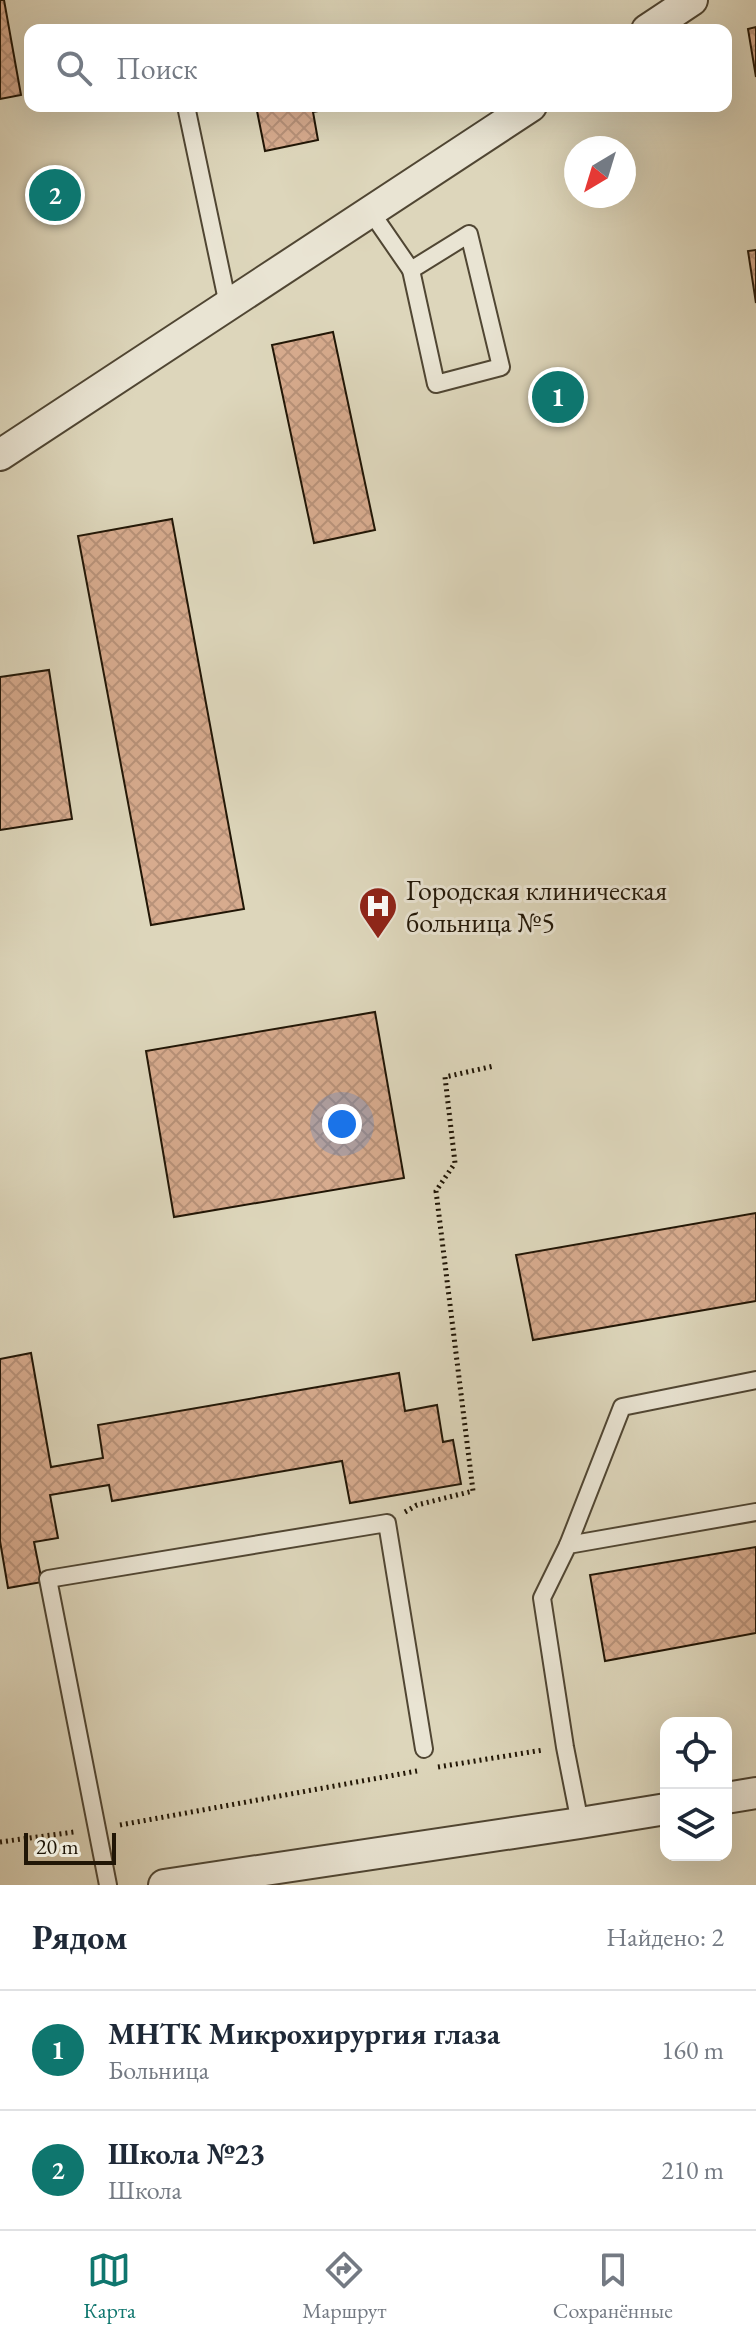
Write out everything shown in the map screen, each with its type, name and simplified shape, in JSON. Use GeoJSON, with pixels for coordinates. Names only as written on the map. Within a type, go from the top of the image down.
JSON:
{"type":"FeatureCollection","features":[{"type":"Feature","properties":{"kind":"street"},"geometry":{"type":"LineString","coordinates":[[656,24],[692,0]]}},
{"type":"Feature","properties":{"kind":"street"},"geometry":{"type":"LineString","coordinates":[[0,455],[522,112]]}},
{"type":"Feature","properties":{"kind":"street"},"geometry":{"type":"LineString","coordinates":[[732,1797],[756,1793]]}},
{"type":"Feature","properties":{"kind":"street"},"geometry":{"type":"LineString","coordinates":[[164,1885],[660,1810]]}},
{"type":"Feature","properties":{"kind":"lane"},"geometry":{"type":"LineString","coordinates":[[187,112],[228,305]]}},
{"type":"Feature","properties":{"kind":"lane"},"geometry":{"type":"LineString","coordinates":[[371,212],[411,270],[436,384],[501,367],[469,234],[411,270]]}},
{"type":"Feature","properties":{"kind":"lane"},"geometry":{"type":"LineString","coordinates":[[580,1823],[542,1598],[568,1545],[622,1407],[756,1380]]}},
{"type":"Feature","properties":{"kind":"lane"},"geometry":{"type":"LineString","coordinates":[[568,1545],[756,1512]]}},
{"type":"Feature","properties":{"kind":"lane"},"geometry":{"type":"LineString","coordinates":[[108,1885],[48,1579],[387,1523],[424,1749]]}},
{"type":"Feature","properties":{"kind":"path"},"geometry":{"type":"LineString","coordinates":[[387,1523],[417,1505],[473,1491],[436,1191],[455,1163],[445,1077],[494,1066]]}},
{"type":"Feature","properties":{"kind":"path"},"geometry":{"type":"LineString","coordinates":[[0,1842],[96,1830],[465,1762],[565,1747]]}},
{"type":"Feature","properties":{"kind":"building"},"geometry":{"type":"Polygon","coordinates":[[[0,0],[4,0],[21,95],[0,99],[0,0]]]}},
{"type":"Feature","properties":{"kind":"building"},"geometry":{"type":"Polygon","coordinates":[[[756,27],[756,77],[748,29],[756,27]]]}},
{"type":"Feature","properties":{"kind":"building"},"geometry":{"type":"Polygon","coordinates":[[[257,112],[313,112],[318,140],[265,151],[257,112]]]}},
{"type":"Feature","properties":{"kind":"building"},"geometry":{"type":"Polygon","coordinates":[[[756,250],[756,303],[748,251],[756,250]]]}},
{"type":"Feature","properties":{"kind":"building"},"geometry":{"type":"Polygon","coordinates":[[[333,332],[375,530],[314,543],[272,345],[333,332]]]}},
{"type":"Feature","properties":{"kind":"building"},"geometry":{"type":"Polygon","coordinates":[[[172,519],[244,909],[151,925],[78,536],[172,519]]]}},
{"type":"Feature","properties":{"kind":"building"},"geometry":{"type":"Polygon","coordinates":[[[49,670],[72,819],[0,830],[0,677],[49,670]]]}},
{"type":"Feature","properties":{"kind":"building"},"geometry":{"type":"Polygon","coordinates":[[[375,1012],[404,1178],[174,1217],[146,1051],[375,1012]]]}},
{"type":"Feature","properties":{"kind":"building"},"geometry":{"type":"Polygon","coordinates":[[[756,1213],[756,1301],[533,1340],[516,1255],[756,1213]]]}},
{"type":"Feature","properties":{"kind":"building"},"geometry":{"type":"Polygon","coordinates":[[[31,1353],[51,1467],[103,1458],[98,1425],[399,1373],[405,1411],[437,1405],[443,1442],[453,1440],[461,1484],[350,1503],[342,1461],[112,1501],[109,1485],[50,1495],[58,1538],[34,1542],[42,1582],[8,1588],[0,1541],[0,1359],[31,1353]]]}},
{"type":"Feature","properties":{"kind":"building"},"geometry":{"type":"Polygon","coordinates":[[[756,1547],[756,1633],[605,1661],[590,1575],[756,1547]]]}},
{"type":"Feature","properties":{"kind":"place","name":"Школа №23"},"geometry":{"type":"Point","coordinates":[55,195]}},
{"type":"Feature","properties":{"kind":"place","name":"МНТК Микрохирургия глаза"},"geometry":{"type":"Point","coordinates":[558,397]}},
{"type":"Feature","properties":{"kind":"place","name":"Городская клиническая больница №5"},"geometry":{"type":"Point","coordinates":[378,940]}}]}
